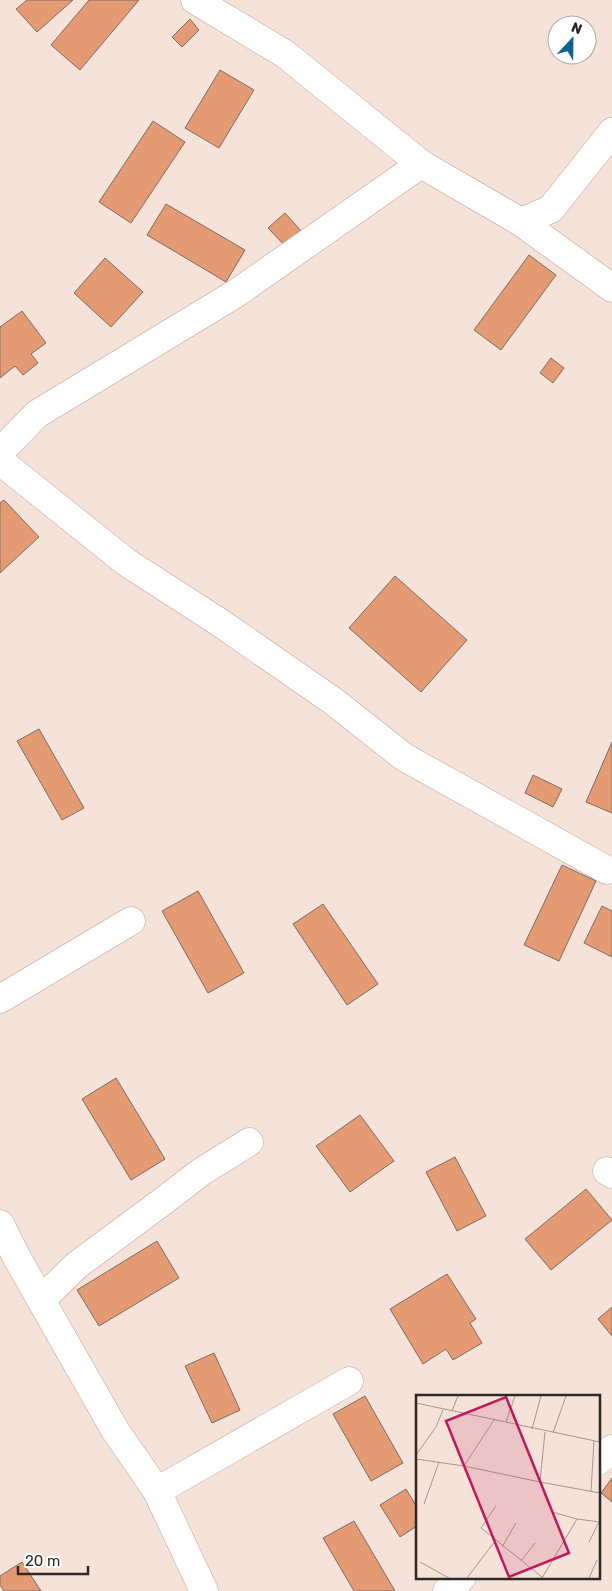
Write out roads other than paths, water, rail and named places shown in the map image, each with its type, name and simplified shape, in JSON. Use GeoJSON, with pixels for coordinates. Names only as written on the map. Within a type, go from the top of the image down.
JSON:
{"type":"FeatureCollection","features":[{"type":"Feature","properties":{"kind":"street"},"geometry":{"type":"LineString","coordinates":[[195,0],[285,54],[421,164],[521,222],[612,288]]}},
{"type":"Feature","properties":{"kind":"street"},"geometry":{"type":"LineString","coordinates":[[521,222],[551,209],[612,132]]}},
{"type":"Feature","properties":{"kind":"street"},"geometry":{"type":"LineString","coordinates":[[0,452],[37,414],[235,294],[421,164]]}},
{"type":"Feature","properties":{"kind":"street"},"geometry":{"type":"LineString","coordinates":[[0,461],[126,562],[219,622],[333,701],[404,757],[610,868]]}},
{"type":"Feature","properties":{"kind":"street"},"geometry":{"type":"LineString","coordinates":[[0,999],[131,922]]}},
{"type":"Feature","properties":{"kind":"street"},"geometry":{"type":"LineString","coordinates":[[41,1300],[77,1265],[200,1172],[249,1142]]}},
{"type":"Feature","properties":{"kind":"street"},"geometry":{"type":"LineString","coordinates":[[1,1228],[115,1430],[157,1490],[204,1591]]}},
{"type":"Feature","properties":{"kind":"street"},"geometry":{"type":"LineString","coordinates":[[157,1490],[348,1381]]}},
{"type":"Feature","properties":{"kind":"street"},"geometry":{"type":"LineString","coordinates":[[600,1459],[612,1449]]}},
{"type":"Feature","properties":{"kind":"street"},"geometry":{"type":"LineString","coordinates":[[446,1591],[461,1578]]}}]}
